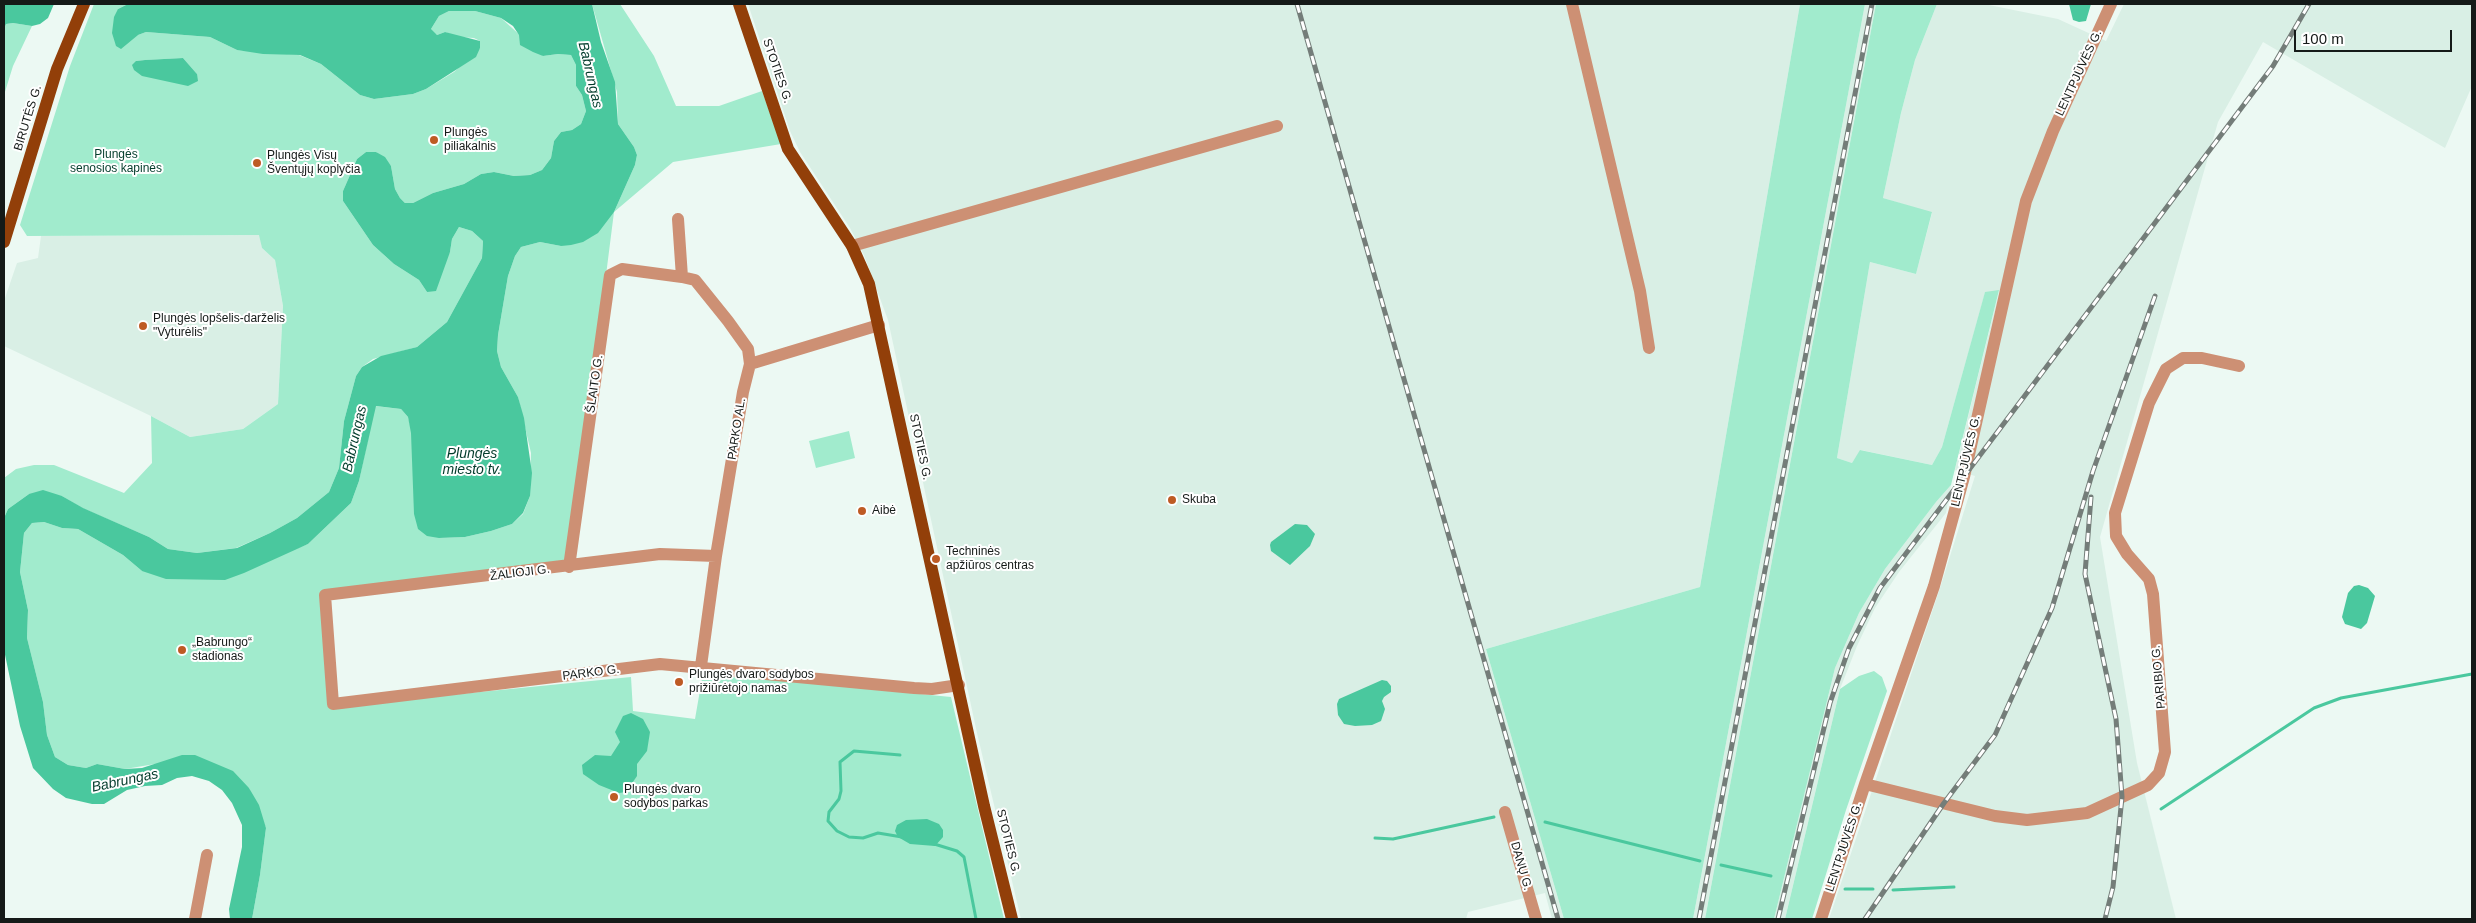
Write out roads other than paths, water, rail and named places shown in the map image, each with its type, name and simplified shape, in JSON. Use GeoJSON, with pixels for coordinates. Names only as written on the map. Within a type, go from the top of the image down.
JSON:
{"type":"FeatureCollection","features":[{"type":"Feature","properties":{"kind":"main road","name":"BIRUTĖS G."},"geometry":{"type":"LineString","coordinates":[[4,242],[57,69],[84,4]]}},
{"type":"Feature","properties":{"kind":"main road","name":"STOTIES G."},"geometry":{"type":"LineString","coordinates":[[739,4],[788,149],[852,246],[869,284],[880,325],[984,806],[1012,919]]}},
{"type":"Feature","properties":{"kind":"street"},"geometry":{"type":"LineString","coordinates":[[1572,4],[1640,291],[1649,348]]}},
{"type":"Feature","properties":{"kind":"street","name":"LENTPJŪVĖS G."},"geometry":{"type":"LineString","coordinates":[[1821,919],[1865,784],[1934,586],[1964,477],[2026,201],[2053,131],[2111,4]]}},
{"type":"Feature","properties":{"kind":"street"},"geometry":{"type":"LineString","coordinates":[[852,246],[1276,126]]}},
{"type":"Feature","properties":{"kind":"street"},"geometry":{"type":"LineString","coordinates":[[678,219],[682,277],[695,280],[728,321],[748,349],[750,364],[880,325]]}},
{"type":"Feature","properties":{"kind":"street","name":"ŠLAITO G."},"geometry":{"type":"LineString","coordinates":[[569,567],[610,275],[622,269],[682,277]]}},
{"type":"Feature","properties":{"kind":"street","name":"PARIBIO G."},"geometry":{"type":"LineString","coordinates":[[1865,784],[1995,816],[2027,820],[2087,814],[2148,785],[2159,773],[2165,752],[2153,594],[2149,579],[2127,554],[2116,536],[2115,513],[2150,403],[2166,369],[2183,358],[2202,358],[2240,366]]}},
{"type":"Feature","properties":{"kind":"street","name":"PARKO AL."},"geometry":{"type":"LineString","coordinates":[[701,666],[716,556],[743,392],[750,364]]}},
{"type":"Feature","properties":{"kind":"street","name":"ŽALIOJI G."},"geometry":{"type":"LineString","coordinates":[[325,595],[569,567],[660,554],[716,556]]}},
{"type":"Feature","properties":{"kind":"street","name":"PARKO G."},"geometry":{"type":"LineString","coordinates":[[325,595],[333,704],[660,664],[701,666],[914,688],[932,689],[959,684]]}},
{"type":"Feature","properties":{"kind":"street","name":"DANŲ G."},"geometry":{"type":"LineString","coordinates":[[1505,812],[1536,919]]}},
{"type":"Feature","properties":{"kind":"street"},"geometry":{"type":"LineString","coordinates":[[195,919],[207,855]]}},
{"type":"Feature","properties":{"kind":"water"},"geometry":{"type":"Polygon","coordinates":[[[4,4],[54,4],[48,18],[40,24],[32,26],[13,23],[6,24],[4,29],[4,4]]]}},
{"type":"Feature","properties":{"kind":"water","name":"Plungės miesto tv."},"geometry":{"type":"Polygon","coordinates":[[[128,4],[592,4],[601,42],[615,82],[618,124],[634,147],[637,155],[635,165],[614,212],[598,233],[583,242],[571,245],[561,246],[540,242],[521,247],[515,256],[508,276],[497,351],[501,367],[518,397],[524,418],[532,473],[530,496],[523,513],[512,524],[465,537],[439,538],[427,536],[418,529],[414,514],[411,433],[408,417],[401,409],[376,406],[359,481],[351,503],[308,544],[225,580],[166,579],[142,571],[123,555],[78,529],[62,528],[44,522],[32,523],[24,533],[20,572],[28,610],[27,638],[43,702],[47,735],[55,757],[68,765],[86,768],[97,764],[125,769],[142,768],[182,755],[195,755],[233,771],[249,788],[259,805],[266,828],[252,919],[230,919],[229,909],[242,847],[242,825],[232,803],[222,790],[209,781],[192,776],[177,778],[162,785],[127,790],[104,804],[92,804],[66,798],[53,789],[33,768],[20,726],[4,650],[4,518],[8,509],[29,494],[43,490],[62,496],[83,508],[149,537],[168,549],[197,553],[237,548],[297,518],[329,492],[339,468],[344,421],[356,376],[362,367],[381,356],[417,347],[447,322],[482,258],[483,241],[472,231],[459,227],[452,239],[450,252],[436,291],[427,292],[419,280],[394,264],[373,245],[343,201],[343,191],[357,159],[366,152],[376,152],[385,157],[391,166],[395,189],[400,198],[405,203],[413,203],[433,193],[464,184],[481,174],[494,172],[514,176],[530,175],[542,170],[551,158],[554,141],[561,132],[572,130],[581,124],[586,111],[582,95],[576,86],[576,65],[571,55],[543,56],[533,52],[520,45],[519,35],[513,26],[501,18],[475,11],[449,11],[439,16],[431,29],[437,35],[445,32],[480,41],[480,48],[476,57],[426,89],[413,94],[374,99],[360,95],[321,64],[300,55],[263,54],[237,50],[210,37],[146,32],[138,35],[121,49],[116,46],[112,33],[114,17],[118,9],[128,4]]]}},
{"type":"Feature","properties":{"kind":"water"},"geometry":{"type":"Polygon","coordinates":[[[2069,4],[2091,4],[2086,21],[2079,22],[2073,20],[2069,4]]]}},
{"type":"Feature","properties":{"kind":"water"},"geometry":{"type":"Polygon","coordinates":[[[183,58],[197,74],[198,81],[188,86],[142,76],[134,70],[132,65],[136,61],[183,58]]]}},
{"type":"Feature","properties":{"kind":"water"},"geometry":{"type":"Polygon","coordinates":[[[1295,524],[1307,525],[1315,534],[1310,546],[1290,565],[1271,551],[1270,545],[1271,542],[1295,524]]]}},
{"type":"Feature","properties":{"kind":"water"},"geometry":{"type":"Polygon","coordinates":[[[2359,585],[2368,588],[2375,596],[2367,623],[2361,629],[2345,624],[2342,617],[2348,593],[2354,586],[2359,585]]]}},
{"type":"Feature","properties":{"kind":"water"},"geometry":{"type":"Polygon","coordinates":[[[1382,680],[1387,681],[1391,686],[1391,692],[1382,701],[1385,709],[1381,721],[1372,725],[1355,726],[1344,724],[1338,715],[1337,704],[1339,699],[1382,680]]]}},
{"type":"Feature","properties":{"kind":"water"},"geometry":{"type":"Polygon","coordinates":[[[631,713],[643,719],[650,732],[647,751],[637,764],[637,776],[626,792],[619,793],[599,785],[583,774],[582,765],[595,755],[611,756],[620,742],[615,732],[623,716],[631,713]]]}},
{"type":"Feature","properties":{"kind":"water"},"geometry":{"type":"Polygon","coordinates":[[[927,819],[939,824],[943,830],[943,837],[935,846],[910,844],[898,837],[895,831],[897,825],[906,820],[927,819]]]}},
{"type":"Feature","properties":{"kind":"waterway"},"geometry":{"type":"LineString","coordinates":[[2161,809],[2314,708],[2341,698],[2472,674]]}},
{"type":"Feature","properties":{"kind":"waterway"},"geometry":{"type":"LineString","coordinates":[[900,755],[854,751],[840,762],[841,791],[839,799],[829,812],[828,821],[837,831],[849,837],[863,838],[878,833],[902,837]]}},
{"type":"Feature","properties":{"kind":"waterway"},"geometry":{"type":"LineString","coordinates":[[1375,838],[1393,839],[1494,817]]}},
{"type":"Feature","properties":{"kind":"waterway"},"geometry":{"type":"LineString","coordinates":[[1545,822],[1700,861]]}},
{"type":"Feature","properties":{"kind":"waterway"},"geometry":{"type":"LineString","coordinates":[[931,843],[957,851],[964,857],[976,919]]}},
{"type":"Feature","properties":{"kind":"waterway"},"geometry":{"type":"LineString","coordinates":[[1721,865],[1771,876]]}},
{"type":"Feature","properties":{"kind":"waterway"},"geometry":{"type":"LineString","coordinates":[[1893,890],[1954,887]]}},
{"type":"Feature","properties":{"kind":"waterway"},"geometry":{"type":"LineString","coordinates":[[1845,889],[1873,889]]}},
{"type":"Feature","properties":{"kind":"railway"},"geometry":{"type":"LineString","coordinates":[[1297,4],[1558,919]]}},
{"type":"Feature","properties":{"kind":"railway"},"geometry":{"type":"LineString","coordinates":[[1699,919],[1872,4]]}},
{"type":"Feature","properties":{"kind":"railway"},"geometry":{"type":"LineString","coordinates":[[1778,919],[1830,703],[1849,648],[1880,588],[2273,66],[2309,4]]}},
{"type":"Feature","properties":{"kind":"railway"},"geometry":{"type":"LineString","coordinates":[[1865,919],[1944,803],[1995,735],[2052,608],[2093,471],[2155,296]]}},
{"type":"Feature","properties":{"kind":"railway"},"geometry":{"type":"LineString","coordinates":[[2091,497],[2085,574],[2116,719],[2122,797],[2113,887],[2105,919]]}},
{"type":"Feature","properties":{"kind":"place","name":"Plungės piliakalnis"},"geometry":{"type":"Point","coordinates":[434,140]}},
{"type":"Feature","properties":{"kind":"place","name":"Plungės Visų Šventųjų koplyčia"},"geometry":{"type":"Point","coordinates":[257,163]}},
{"type":"Feature","properties":{"kind":"place","name":"Plungės lopšelis-darželis \"Vyturėlis\""},"geometry":{"type":"Point","coordinates":[143,326]}},
{"type":"Feature","properties":{"kind":"place","name":"Skuba"},"geometry":{"type":"Point","coordinates":[1172,500]}},
{"type":"Feature","properties":{"kind":"place","name":"Aibė"},"geometry":{"type":"Point","coordinates":[862,511]}},
{"type":"Feature","properties":{"kind":"place","name":"Techninės apžiūros centras"},"geometry":{"type":"Point","coordinates":[936,559]}},
{"type":"Feature","properties":{"kind":"place","name":"„Babrungo“ stadionas"},"geometry":{"type":"Point","coordinates":[182,650]}},
{"type":"Feature","properties":{"kind":"place","name":"Plungės dvaro sodybos prižiūrėtojo namas"},"geometry":{"type":"Point","coordinates":[679,682]}},
{"type":"Feature","properties":{"kind":"place","name":"Plungės dvaro sodybos parkas"},"geometry":{"type":"Point","coordinates":[614,797]}},
{"type":"Feature","properties":{"kind":"water label","name":"Babrungas"},"geometry":{"type":"Point","coordinates":[590,75]}},
{"type":"Feature","properties":{"kind":"water label","name":"Babrungas"},"geometry":{"type":"Point","coordinates":[355,439]}},
{"type":"Feature","properties":{"kind":"water label","name":"Babrungas"},"geometry":{"type":"Point","coordinates":[125,781]}},
{"type":"Feature","properties":{"kind":"park label","name":"Plungės senosios kapinės"},"geometry":{"type":"Point","coordinates":[116,162]}}]}
